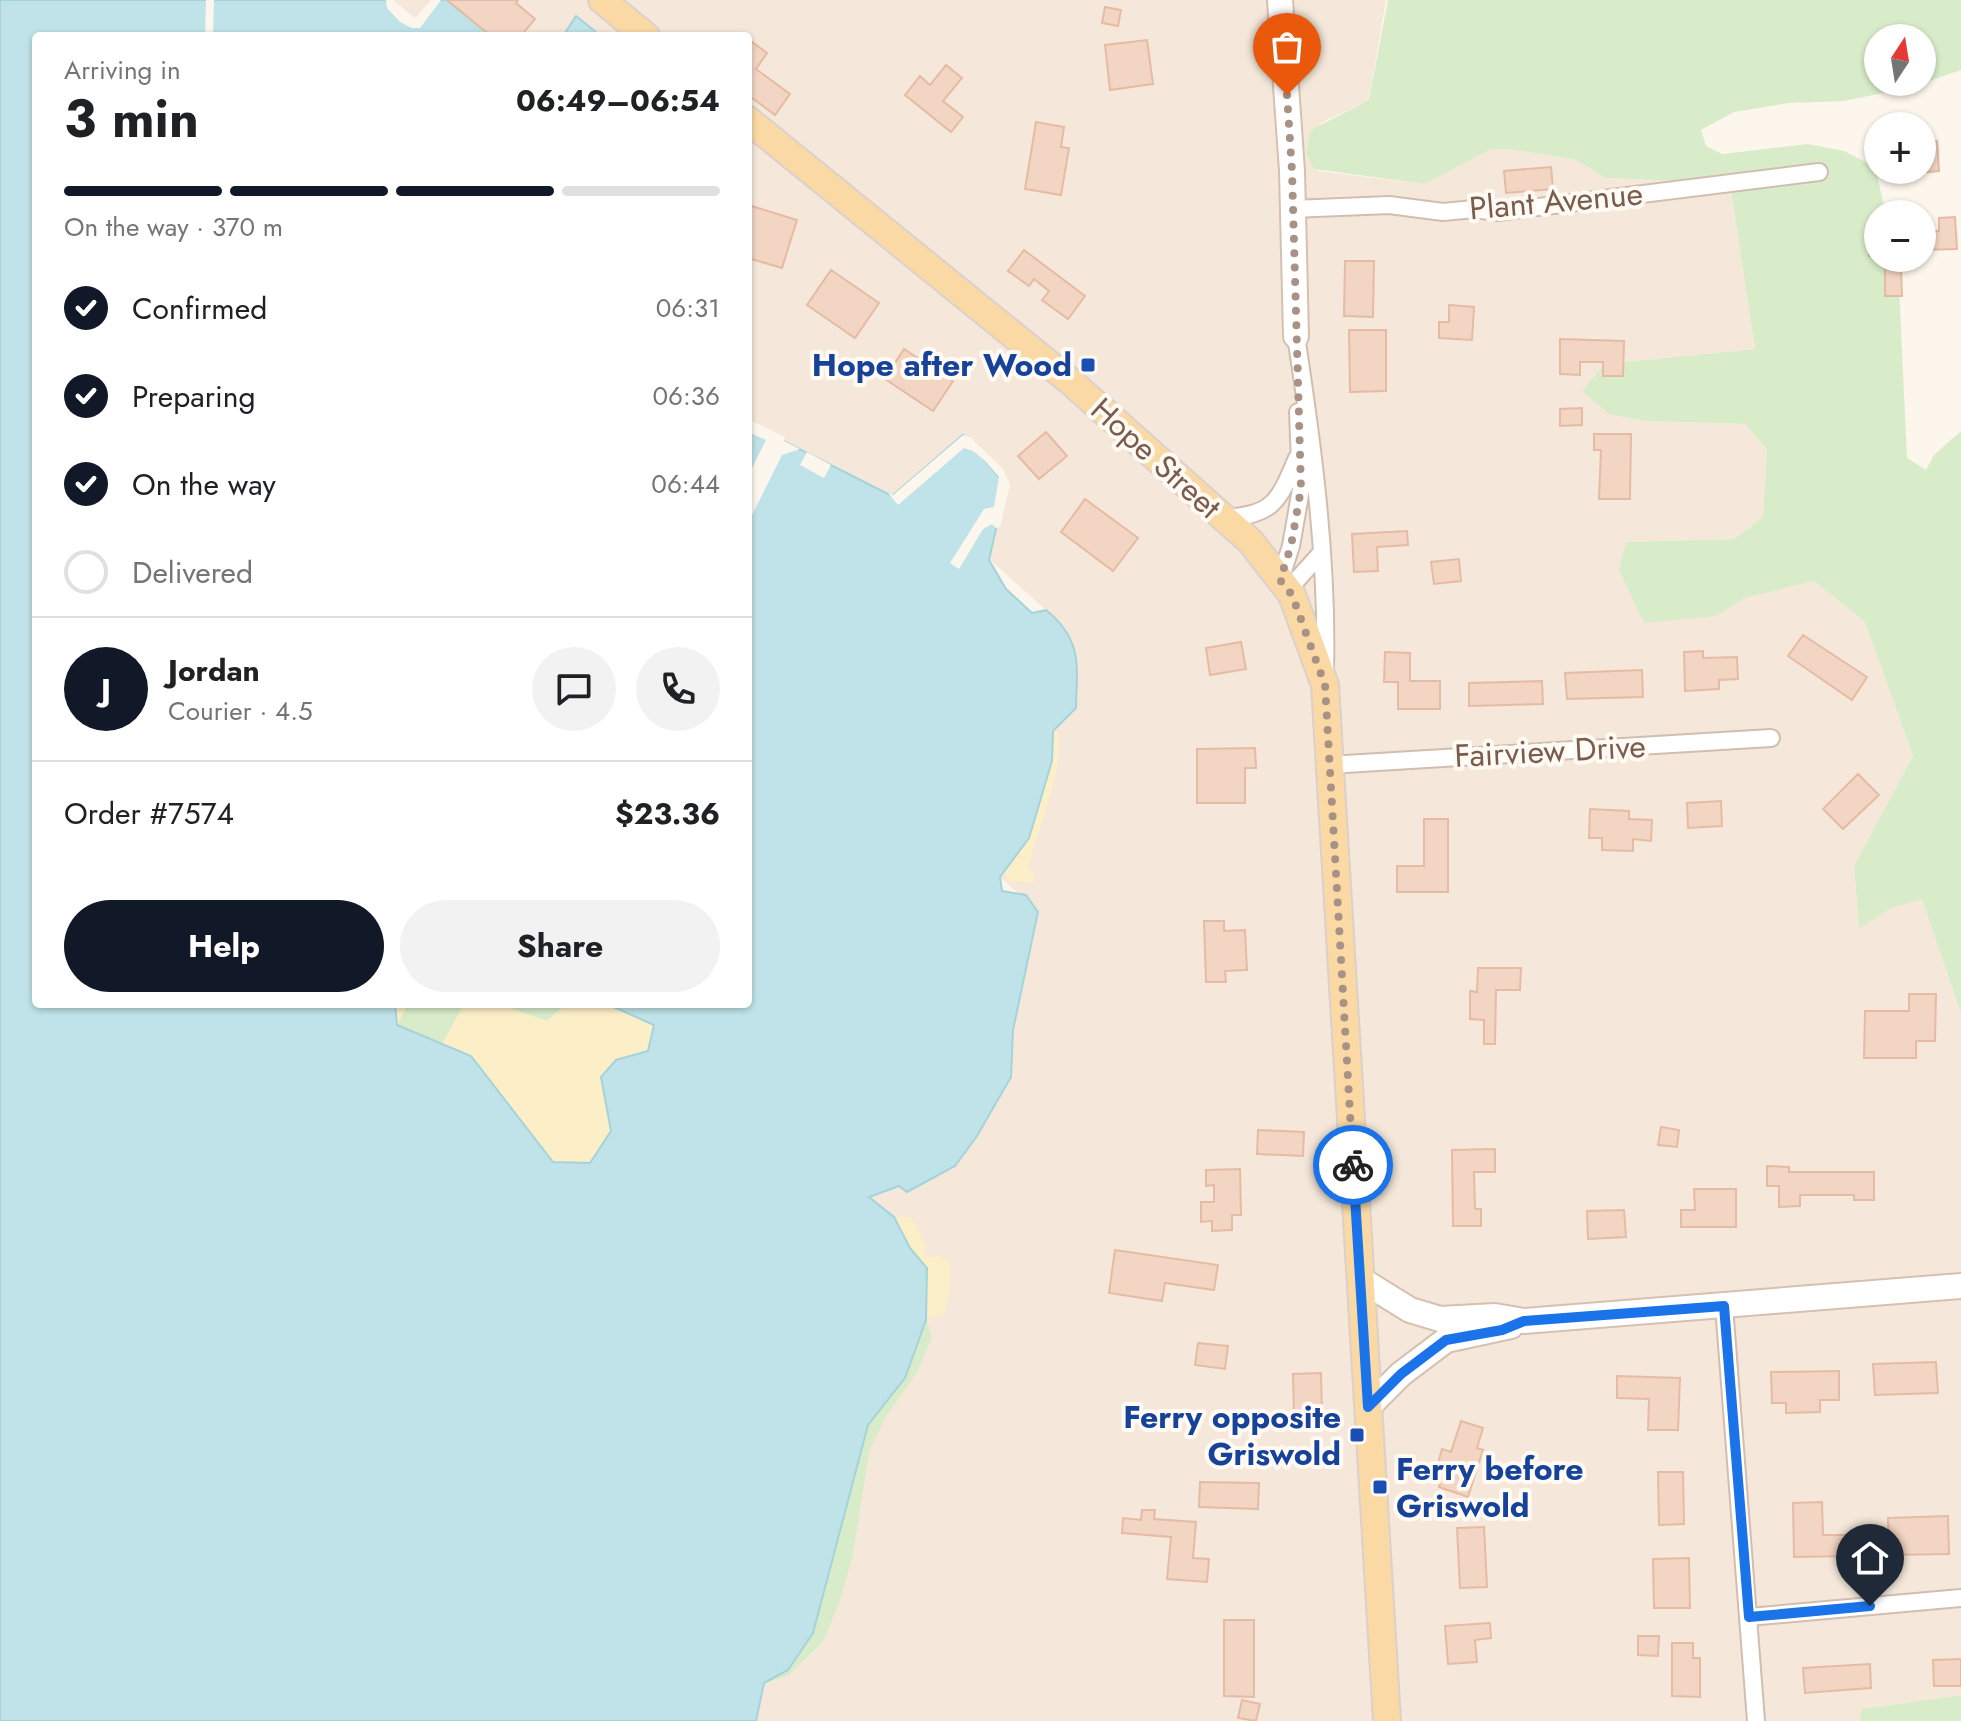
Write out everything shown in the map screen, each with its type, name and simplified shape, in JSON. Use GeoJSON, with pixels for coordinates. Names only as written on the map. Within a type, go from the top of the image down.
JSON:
{"type":"FeatureCollection","features":[{"type":"Feature","properties":{"kind":"main road"},"geometry":{"type":"LineString","coordinates":[[608,2],[642,32]]}},
{"type":"Feature","properties":{"kind":"main road","name":"Hope Street"},"geometry":{"type":"LineString","coordinates":[[752,123],[1071,382],[1251,542],[1292,595],[1325,685],[1387,1721]]}},
{"type":"Feature","properties":{"kind":"street"},"geometry":{"type":"LineString","coordinates":[[1280,0],[1292,171],[1301,489],[1283,585]]}},
{"type":"Feature","properties":{"kind":"street","name":"Plant Avenue"},"geometry":{"type":"LineString","coordinates":[[1292,209],[1389,205],[1443,212],[1474,209],[1498,212],[1819,172]]}},
{"type":"Feature","properties":{"kind":"street"},"geometry":{"type":"LineString","coordinates":[[1296,336],[1313,456],[1326,623],[1325,685]]}},
{"type":"Feature","properties":{"kind":"street"},"geometry":{"type":"LineString","coordinates":[[1222,518],[1258,514],[1272,504],[1284,489],[1299,453]]}},
{"type":"Feature","properties":{"kind":"street"},"geometry":{"type":"LineString","coordinates":[[1283,585],[1321,553]]}},
{"type":"Feature","properties":{"kind":"street","name":"Fairview Drive"},"geometry":{"type":"LineString","coordinates":[[1329,765],[1771,738]]}},
{"type":"Feature","properties":{"kind":"street"},"geometry":{"type":"LineString","coordinates":[[1360,1279],[1410,1310],[1440,1319],[1495,1316],[1524,1321],[1961,1286]]}},
{"type":"Feature","properties":{"kind":"street"},"geometry":{"type":"LineString","coordinates":[[1724,1306],[1756,1721]]}},
{"type":"Feature","properties":{"kind":"street"},"geometry":{"type":"LineString","coordinates":[[1368,1407],[1401,1374],[1446,1340],[1502,1330],[1524,1321]]}},
{"type":"Feature","properties":{"kind":"street"},"geometry":{"type":"LineString","coordinates":[[1749,1617],[1961,1598]]}},
{"type":"Feature","properties":{"kind":"shaded area"},"geometry":{"type":"Polygon","coordinates":[[[386,0],[436,0],[416,23],[386,0]]]}},
{"type":"Feature","properties":{"kind":"shaded area"},"geometry":{"type":"Polygon","coordinates":[[[447,0],[1386,0],[1369,100],[1321,123],[1311,137],[1312,154],[1318,171],[1425,184],[1491,149],[1508,149],[1576,160],[1606,178],[1730,183],[1755,349],[1605,364],[1609,414],[1642,421],[1745,424],[1767,449],[1763,517],[1734,539],[1626,542],[1716,616],[1745,598],[1814,581],[1865,622],[1913,756],[1854,866],[1859,929],[1889,908],[1922,898],[1961,1013],[1961,1695],[1862,1709],[1859,1721],[756,1721],[894,1217],[868,1197],[899,1186],[1011,1077],[1013,1030],[1038,912],[1000,877],[1053,731],[1076,708],[1046,610],[989,559],[1006,485],[962,435],[892,496],[752,425],[752,32],[596,32],[576,16],[566,32],[486,32],[447,0]]]}},
{"type":"Feature","properties":{"kind":"green space"},"geometry":{"type":"Polygon","coordinates":[[[1388,0],[1961,0],[1961,70],[1936,79],[1936,24],[1864,24],[1864,96],[1868,96],[1844,101],[1789,103],[1734,112],[1701,130],[1706,146],[1722,154],[1808,144],[1844,151],[1864,161],[1864,184],[1879,184],[1883,200],[1864,200],[1864,272],[1898,272],[1907,458],[1926,470],[1934,455],[1961,431],[1961,1013],[1922,899],[1889,909],[1859,929],[1854,866],[1913,756],[1865,622],[1814,581],[1745,598],[1716,616],[1644,623],[1619,570],[1626,542],[1734,539],[1763,517],[1767,449],[1745,424],[1643,421],[1609,414],[1582,391],[1605,364],[1755,349],[1730,183],[1606,178],[1576,160],[1491,149],[1425,184],[1314,169],[1306,153],[1311,130],[1369,100],[1388,0]]]}},
{"type":"Feature","properties":{"kind":"green space"},"geometry":{"type":"Polygon","coordinates":[[[406,1008],[562,1008],[547,1021],[611,1131],[396,1025],[406,1008]]]}},
{"type":"Feature","properties":{"kind":"green space"},"geometry":{"type":"Polygon","coordinates":[[[924,1310],[932,1339],[916,1374],[887,1415],[869,1452],[853,1555],[839,1603],[823,1642],[788,1676],[764,1683],[846,1459],[924,1310]]]}},
{"type":"Feature","properties":{"kind":"green space"},"geometry":{"type":"Polygon","coordinates":[[[1961,1695],[1961,1721],[1859,1721],[1862,1709],[1961,1695]]]}},
{"type":"Feature","properties":{"kind":"sand"},"geometry":{"type":"Polygon","coordinates":[[[1053,731],[1059,734],[1056,770],[1028,868],[1035,875],[1033,883],[1009,881],[996,854],[1053,731]]]}},
{"type":"Feature","properties":{"kind":"sand"},"geometry":{"type":"Polygon","coordinates":[[[379,1008],[406,1008],[397,1025],[442,1044],[462,1008],[511,1008],[547,1021],[562,1008],[691,1008],[590,1163],[519,1159],[379,1008]]]}},
{"type":"Feature","properties":{"kind":"sand"},"geometry":{"type":"Polygon","coordinates":[[[894,1217],[911,1217],[925,1244],[924,1257],[940,1256],[950,1264],[945,1313],[926,1320],[910,1248],[894,1217]]]}},
{"type":"Feature","properties":{"kind":"water"},"geometry":{"type":"Polygon","coordinates":[[[0,0],[386,0],[416,23],[436,0],[447,0],[486,32],[32,32],[32,1008],[395,1008],[397,1025],[471,1056],[553,1162],[590,1163],[611,1131],[601,1077],[616,1060],[648,1051],[654,1025],[616,1008],[752,1008],[752,425],[892,496],[963,435],[1006,485],[989,560],[1006,589],[1032,613],[1046,610],[1058,621],[1072,643],[1077,666],[1076,708],[1053,731],[1052,761],[1029,838],[1000,877],[1002,891],[1026,895],[1038,912],[1013,1030],[1011,1077],[977,1136],[955,1166],[907,1192],[899,1186],[869,1197],[894,1217],[910,1248],[927,1268],[926,1320],[905,1378],[868,1425],[813,1633],[788,1670],[764,1683],[756,1721],[0,1721],[0,0]]]}},
{"type":"Feature","properties":{"kind":"water"},"geometry":{"type":"Polygon","coordinates":[[[576,16],[596,32],[566,32],[576,16]]]}},
{"type":"Feature","properties":{"kind":"pier"},"geometry":{"type":"Polygon","coordinates":[[[206,0],[214,0],[213,32],[205,32],[206,0]]]}},
{"type":"Feature","properties":{"kind":"pier"},"geometry":{"type":"Polygon","coordinates":[[[386,0],[393,0],[415,18],[431,0],[441,0],[420,28],[412,28],[400,22],[387,8],[386,0]]]}},
{"type":"Feature","properties":{"kind":"pier"},"geometry":{"type":"Polygon","coordinates":[[[752,421],[785,437],[784,441],[800,449],[782,455],[752,515],[752,468],[766,440],[752,434],[752,421]]]}},
{"type":"Feature","properties":{"kind":"pier"},"geometry":{"type":"Polygon","coordinates":[[[963,435],[971,438],[1004,470],[1010,485],[1000,527],[992,524],[983,529],[959,569],[950,563],[984,509],[994,507],[999,477],[985,461],[964,448],[898,505],[888,493],[893,495],[963,435]]]}},
{"type":"Feature","properties":{"kind":"pier"},"geometry":{"type":"Polygon","coordinates":[[[807,452],[831,465],[824,478],[800,465],[807,452]]]}},
{"type":"Feature","properties":{"kind":"building"},"geometry":{"type":"Polygon","coordinates":[[[447,0],[518,0],[516,3],[535,19],[524,32],[486,32],[447,0]]]}},
{"type":"Feature","properties":{"kind":"building"},"geometry":{"type":"Polygon","coordinates":[[[1105,7],[1121,10],[1118,26],[1102,23],[1105,7]]]}},
{"type":"Feature","properties":{"kind":"building"},"geometry":{"type":"Polygon","coordinates":[[[1147,40],[1153,84],[1110,90],[1105,45],[1147,40]]]}},
{"type":"Feature","properties":{"kind":"building"},"geometry":{"type":"Polygon","coordinates":[[[752,42],[767,53],[756,69],[790,94],[775,115],[752,98],[752,42]]]}},
{"type":"Feature","properties":{"kind":"building"},"geometry":{"type":"Polygon","coordinates":[[[946,65],[962,78],[943,101],[963,117],[951,132],[905,95],[920,76],[930,85],[946,65]]]}},
{"type":"Feature","properties":{"kind":"building"},"geometry":{"type":"Polygon","coordinates":[[[1036,122],[1064,127],[1061,147],[1069,148],[1061,195],[1025,189],[1036,122]]]}},
{"type":"Feature","properties":{"kind":"building"},"geometry":{"type":"Polygon","coordinates":[[[1936,141],[1939,171],[1936,171],[1936,141]]]}},
{"type":"Feature","properties":{"kind":"building"},"geometry":{"type":"Polygon","coordinates":[[[1551,167],[1553,189],[1506,193],[1504,171],[1551,167]]]}},
{"type":"Feature","properties":{"kind":"building"},"geometry":{"type":"Polygon","coordinates":[[[752,206],[797,220],[782,268],[752,259],[752,206]]]}},
{"type":"Feature","properties":{"kind":"building"},"geometry":{"type":"Polygon","coordinates":[[[1955,217],[1957,249],[1936,250],[1939,218],[1955,217]]]}},
{"type":"Feature","properties":{"kind":"building"},"geometry":{"type":"Polygon","coordinates":[[[1024,250],[1085,296],[1068,319],[1042,300],[1049,291],[1034,279],[1029,286],[1008,271],[1024,250]]]}},
{"type":"Feature","properties":{"kind":"building"},"geometry":{"type":"Polygon","coordinates":[[[1345,261],[1374,261],[1373,317],[1344,316],[1345,261]]]}},
{"type":"Feature","properties":{"kind":"building"},"geometry":{"type":"Polygon","coordinates":[[[831,270],[879,303],[855,338],[807,305],[831,270]]]}},
{"type":"Feature","properties":{"kind":"building"},"geometry":{"type":"Polygon","coordinates":[[[1885,272],[1901,272],[1902,296],[1885,296],[1885,272]]]}},
{"type":"Feature","properties":{"kind":"building"},"geometry":{"type":"Polygon","coordinates":[[[1449,305],[1474,307],[1472,340],[1439,338],[1439,322],[1449,322],[1449,305]]]}},
{"type":"Feature","properties":{"kind":"building"},"geometry":{"type":"Polygon","coordinates":[[[1349,330],[1386,330],[1386,391],[1350,392],[1349,330]]]}},
{"type":"Feature","properties":{"kind":"building"},"geometry":{"type":"Polygon","coordinates":[[[1560,339],[1624,341],[1623,376],[1603,376],[1603,362],[1580,362],[1580,375],[1560,374],[1560,339]]]}},
{"type":"Feature","properties":{"kind":"building"},"geometry":{"type":"Polygon","coordinates":[[[904,349],[953,381],[933,411],[885,379],[904,349]]]}},
{"type":"Feature","properties":{"kind":"building"},"geometry":{"type":"Polygon","coordinates":[[[1582,408],[1582,425],[1560,426],[1560,409],[1582,408]]]}},
{"type":"Feature","properties":{"kind":"building"},"geometry":{"type":"Polygon","coordinates":[[[1046,432],[1067,456],[1039,479],[1018,456],[1046,432]]]}},
{"type":"Feature","properties":{"kind":"building"},"geometry":{"type":"Polygon","coordinates":[[[1594,434],[1631,434],[1630,499],[1599,499],[1601,450],[1594,450],[1594,434]]]}},
{"type":"Feature","properties":{"kind":"building"},"geometry":{"type":"Polygon","coordinates":[[[1085,499],[1138,538],[1113,571],[1061,532],[1085,499]]]}},
{"type":"Feature","properties":{"kind":"building"},"geometry":{"type":"Polygon","coordinates":[[[1407,531],[1408,545],[1377,547],[1378,571],[1354,572],[1352,534],[1407,531]]]}},
{"type":"Feature","properties":{"kind":"building"},"geometry":{"type":"Polygon","coordinates":[[[1459,559],[1461,581],[1434,584],[1431,562],[1459,559]]]}},
{"type":"Feature","properties":{"kind":"building"},"geometry":{"type":"Polygon","coordinates":[[[1803,635],[1867,677],[1852,700],[1788,656],[1803,635]]]}},
{"type":"Feature","properties":{"kind":"building"},"geometry":{"type":"Polygon","coordinates":[[[1241,642],[1246,669],[1210,675],[1206,648],[1241,642]]]}},
{"type":"Feature","properties":{"kind":"building"},"geometry":{"type":"Polygon","coordinates":[[[1703,651],[1703,658],[1737,657],[1738,679],[1719,680],[1719,689],[1685,691],[1684,652],[1703,651]]]}},
{"type":"Feature","properties":{"kind":"building"},"geometry":{"type":"Polygon","coordinates":[[[1385,652],[1410,653],[1410,681],[1440,681],[1440,709],[1398,709],[1398,682],[1384,682],[1385,652]]]}},
{"type":"Feature","properties":{"kind":"building"},"geometry":{"type":"Polygon","coordinates":[[[1642,670],[1643,697],[1567,699],[1565,673],[1642,670]]]}},
{"type":"Feature","properties":{"kind":"building"},"geometry":{"type":"Polygon","coordinates":[[[1542,681],[1543,704],[1469,706],[1469,683],[1542,681]]]}},
{"type":"Feature","properties":{"kind":"building"},"geometry":{"type":"Polygon","coordinates":[[[1255,748],[1256,768],[1245,768],[1245,803],[1197,803],[1197,749],[1255,748]]]}},
{"type":"Feature","properties":{"kind":"building"},"geometry":{"type":"Polygon","coordinates":[[[1858,774],[1879,795],[1843,829],[1823,809],[1858,774]]]}},
{"type":"Feature","properties":{"kind":"building"},"geometry":{"type":"Polygon","coordinates":[[[1721,801],[1722,826],[1688,828],[1687,803],[1721,801]]]}},
{"type":"Feature","properties":{"kind":"building"},"geometry":{"type":"Polygon","coordinates":[[[1590,809],[1629,811],[1629,819],[1652,820],[1651,841],[1633,839],[1633,851],[1602,850],[1602,838],[1589,838],[1590,809]]]}},
{"type":"Feature","properties":{"kind":"building"},"geometry":{"type":"Polygon","coordinates":[[[1424,819],[1448,819],[1448,892],[1397,892],[1397,866],[1424,866],[1424,819]]]}},
{"type":"Feature","properties":{"kind":"building"},"geometry":{"type":"Polygon","coordinates":[[[1204,921],[1224,921],[1224,931],[1245,930],[1247,970],[1225,971],[1226,982],[1206,982],[1204,921]]]}},
{"type":"Feature","properties":{"kind":"building"},"geometry":{"type":"Polygon","coordinates":[[[1478,968],[1521,968],[1520,990],[1496,990],[1495,1044],[1484,1044],[1484,1020],[1470,1019],[1470,991],[1477,992],[1478,968]]]}},
{"type":"Feature","properties":{"kind":"building"},"geometry":{"type":"Polygon","coordinates":[[[1909,994],[1936,994],[1935,1041],[1916,1041],[1916,1058],[1864,1058],[1865,1011],[1909,1011],[1909,994]]]}},
{"type":"Feature","properties":{"kind":"building"},"geometry":{"type":"Polygon","coordinates":[[[1661,1127],[1679,1130],[1677,1147],[1658,1145],[1661,1127]]]}},
{"type":"Feature","properties":{"kind":"building"},"geometry":{"type":"Polygon","coordinates":[[[1258,1130],[1304,1132],[1303,1156],[1257,1154],[1258,1130]]]}},
{"type":"Feature","properties":{"kind":"building"},"geometry":{"type":"Polygon","coordinates":[[[1495,1149],[1495,1172],[1474,1172],[1475,1209],[1481,1209],[1481,1226],[1453,1226],[1452,1150],[1495,1149]]]}},
{"type":"Feature","properties":{"kind":"building"},"geometry":{"type":"Polygon","coordinates":[[[1767,1166],[1789,1167],[1789,1172],[1874,1172],[1874,1200],[1854,1200],[1854,1195],[1800,1195],[1800,1206],[1779,1207],[1779,1186],[1767,1186],[1767,1166]]]}},
{"type":"Feature","properties":{"kind":"building"},"geometry":{"type":"Polygon","coordinates":[[[1240,1169],[1241,1215],[1232,1215],[1232,1230],[1212,1231],[1212,1221],[1201,1222],[1201,1202],[1214,1202],[1214,1185],[1206,1186],[1206,1170],[1240,1169]]]}},
{"type":"Feature","properties":{"kind":"building"},"geometry":{"type":"Polygon","coordinates":[[[1694,1189],[1736,1189],[1736,1227],[1681,1227],[1681,1210],[1695,1210],[1694,1189]]]}},
{"type":"Feature","properties":{"kind":"building"},"geometry":{"type":"Polygon","coordinates":[[[1624,1210],[1626,1237],[1588,1239],[1587,1211],[1624,1210]]]}},
{"type":"Feature","properties":{"kind":"building"},"geometry":{"type":"Polygon","coordinates":[[[1115,1250],[1218,1265],[1214,1290],[1165,1283],[1162,1301],[1109,1293],[1115,1250]]]}},
{"type":"Feature","properties":{"kind":"building"},"geometry":{"type":"Polygon","coordinates":[[[1198,1343],[1228,1346],[1225,1369],[1195,1365],[1198,1343]]]}},
{"type":"Feature","properties":{"kind":"building"},"geometry":{"type":"Polygon","coordinates":[[[1936,1362],[1938,1393],[1875,1395],[1873,1364],[1936,1362]]]}},
{"type":"Feature","properties":{"kind":"building"},"geometry":{"type":"Polygon","coordinates":[[[1839,1371],[1839,1400],[1820,1400],[1820,1412],[1786,1413],[1786,1403],[1772,1403],[1771,1372],[1839,1371]]]}},
{"type":"Feature","properties":{"kind":"building"},"geometry":{"type":"Polygon","coordinates":[[[1321,1373],[1322,1413],[1294,1413],[1293,1374],[1321,1373]]]}},
{"type":"Feature","properties":{"kind":"building"},"geometry":{"type":"Polygon","coordinates":[[[1617,1376],[1680,1378],[1678,1430],[1648,1430],[1649,1399],[1617,1398],[1617,1376]]]}},
{"type":"Feature","properties":{"kind":"building"},"geometry":{"type":"Polygon","coordinates":[[[1461,1421],[1483,1428],[1477,1448],[1483,1450],[1468,1497],[1439,1487],[1442,1476],[1435,1474],[1442,1449],[1451,1452],[1461,1421]]]}},
{"type":"Feature","properties":{"kind":"building"},"geometry":{"type":"Polygon","coordinates":[[[1658,1472],[1683,1472],[1684,1524],[1659,1525],[1658,1472]]]}},
{"type":"Feature","properties":{"kind":"building"},"geometry":{"type":"Polygon","coordinates":[[[1200,1482],[1259,1483],[1258,1509],[1199,1507],[1200,1482]]]}},
{"type":"Feature","properties":{"kind":"building"},"geometry":{"type":"Polygon","coordinates":[[[1822,1502],[1823,1535],[1853,1535],[1854,1556],[1794,1557],[1793,1503],[1822,1502]]]}},
{"type":"Feature","properties":{"kind":"building"},"geometry":{"type":"Polygon","coordinates":[[[1142,1510],[1155,1510],[1154,1519],[1196,1522],[1193,1558],[1209,1559],[1207,1582],[1167,1579],[1171,1537],[1122,1533],[1123,1518],[1141,1520],[1142,1510]]]}},
{"type":"Feature","properties":{"kind":"building"},"geometry":{"type":"Polygon","coordinates":[[[1948,1516],[1949,1554],[1889,1555],[1888,1518],[1948,1516]]]}},
{"type":"Feature","properties":{"kind":"building"},"geometry":{"type":"Polygon","coordinates":[[[1484,1527],[1487,1587],[1460,1588],[1457,1528],[1484,1527]]]}},
{"type":"Feature","properties":{"kind":"building"},"geometry":{"type":"Polygon","coordinates":[[[1689,1558],[1690,1608],[1654,1608],[1653,1559],[1689,1558]]]}},
{"type":"Feature","properties":{"kind":"building"},"geometry":{"type":"Polygon","coordinates":[[[1224,1620],[1254,1620],[1254,1697],[1224,1696],[1224,1620]]]}},
{"type":"Feature","properties":{"kind":"building"},"geometry":{"type":"Polygon","coordinates":[[[1490,1623],[1491,1638],[1475,1640],[1477,1662],[1448,1664],[1445,1626],[1490,1623]]]}},
{"type":"Feature","properties":{"kind":"building"},"geometry":{"type":"Polygon","coordinates":[[[1638,1636],[1659,1636],[1658,1656],[1638,1655],[1638,1636]]]}},
{"type":"Feature","properties":{"kind":"building"},"geometry":{"type":"Polygon","coordinates":[[[1672,1643],[1693,1643],[1693,1658],[1700,1658],[1700,1697],[1672,1696],[1672,1643]]]}},
{"type":"Feature","properties":{"kind":"building"},"geometry":{"type":"Polygon","coordinates":[[[1961,1659],[1961,1686],[1934,1686],[1933,1660],[1961,1659]]]}},
{"type":"Feature","properties":{"kind":"building"},"geometry":{"type":"Polygon","coordinates":[[[1870,1664],[1871,1688],[1805,1693],[1803,1668],[1870,1664]]]}},
{"type":"Feature","properties":{"kind":"building"},"geometry":{"type":"Polygon","coordinates":[[[1242,1700],[1260,1704],[1256,1721],[1238,1718],[1242,1700]]]}},
{"type":"Feature","properties":{"kind":"way so far"},"geometry":{"type":"LineString","coordinates":[[1287,95],[1301,489],[1291,546],[1280,580],[1292,595],[1325,685],[1353,1165]]}},
{"type":"Feature","properties":{"kind":"place","name":"Hope after Wood"},"geometry":{"type":"Point","coordinates":[1088,365]}},
{"type":"Feature","properties":{"kind":"place","name":"Ferry opposite Griswold"},"geometry":{"type":"Point","coordinates":[1357,1435]}},
{"type":"Feature","properties":{"kind":"place","name":"Ferry before Griswold"},"geometry":{"type":"Point","coordinates":[1380,1487]}},
{"type":"Feature","properties":{"kind":"route"},"geometry":{"type":"LineString","coordinates":[[1353,1165],[1368,1407],[1401,1374],[1446,1340],[1502,1330],[1524,1321],[1724,1306],[1749,1617],[1870,1606]]}}]}
